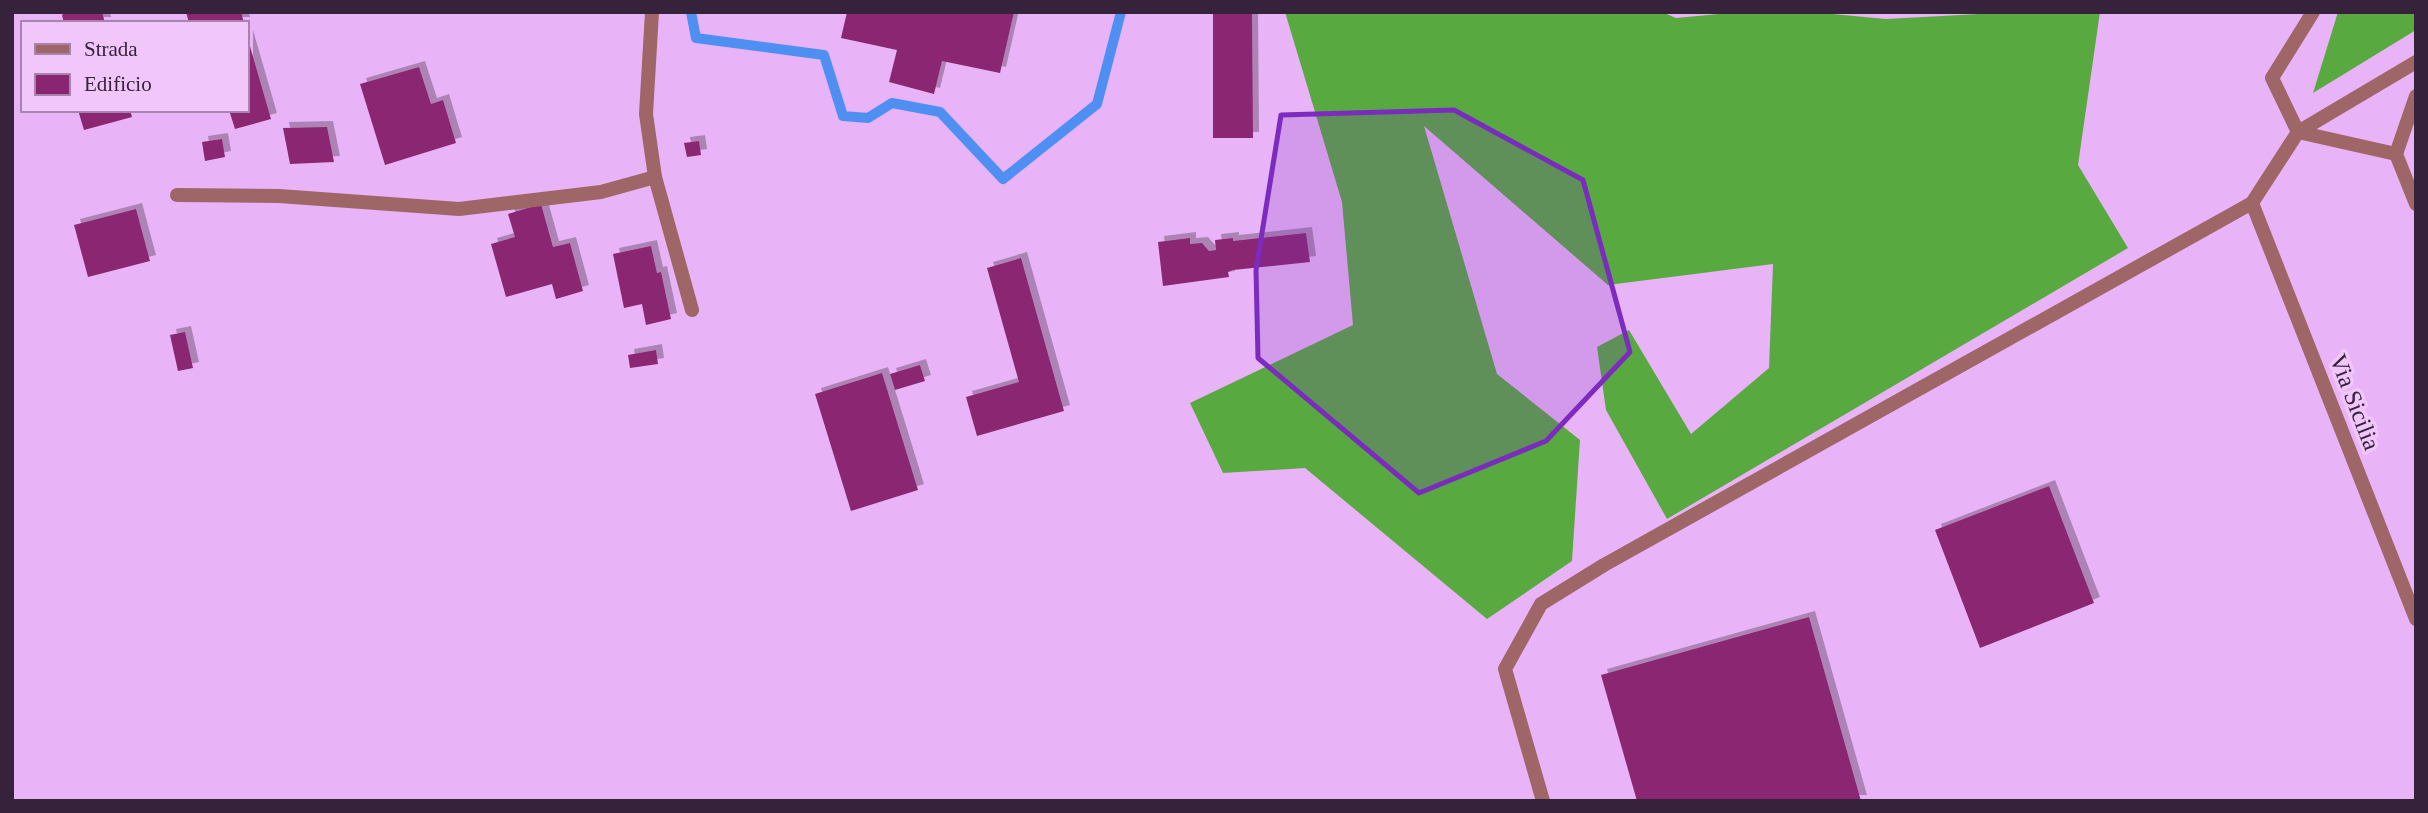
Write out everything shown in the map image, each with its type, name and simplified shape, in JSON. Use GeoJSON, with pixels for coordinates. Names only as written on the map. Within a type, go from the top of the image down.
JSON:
{"type":"FeatureCollection","features":[{"type":"Feature","properties":{"kind":"street"},"geometry":{"type":"LineString","coordinates":[[652,12],[646,114],[655,177],[692,310]]}},
{"type":"Feature","properties":{"kind":"street"},"geometry":{"type":"LineString","coordinates":[[2298,132],[2272,78],[2313,12]]}},
{"type":"Feature","properties":{"kind":"street"},"geometry":{"type":"LineString","coordinates":[[1543,801],[1506,669],[1541,604],[1616,558],[2252,202],[2298,132],[2416,62]]}},
{"type":"Feature","properties":{"kind":"street"},"geometry":{"type":"LineString","coordinates":[[2416,96],[2396,153],[2416,204]]}},
{"type":"Feature","properties":{"kind":"street"},"geometry":{"type":"LineString","coordinates":[[2298,132],[2396,153]]}},
{"type":"Feature","properties":{"kind":"street"},"geometry":{"type":"LineString","coordinates":[[177,195],[279,196],[459,209],[601,192],[655,177]]}},
{"type":"Feature","properties":{"kind":"street","name":"Via Sicilia"},"geometry":{"type":"LineString","coordinates":[[2252,202],[2416,618]]}},
{"type":"Feature","properties":{"kind":"highlighted area"},"geometry":{"type":"Polygon","coordinates":[[[1454,110],[1583,180],[1630,352],[1546,441],[1419,493],[1258,358],[1256,270],[1281,115],[1454,110]]]}},
{"type":"Feature","properties":{"kind":"green space"},"geometry":{"type":"Polygon","coordinates":[[[1285,12],[1662,12],[1676,18],[1740,12],[1811,12],[1886,19],[2016,12],[2100,12],[2078,165],[2128,248],[1667,519],[1606,410],[1597,347],[1629,330],[1691,434],[1769,368],[1773,264],[1608,285],[1424,126],[1497,374],[1580,440],[1572,561],[1487,619],[1305,468],[1223,473],[1190,403],[1353,325],[1342,202],[1285,12]]]}},
{"type":"Feature","properties":{"kind":"green space"},"geometry":{"type":"Polygon","coordinates":[[[2338,12],[2416,12],[2416,30],[2313,93],[2338,12]]]}},
{"type":"Feature","properties":{"kind":"building"},"geometry":{"type":"Polygon","coordinates":[[[66,12],[102,12],[104,21],[64,21],[62,15],[66,12]]]}},
{"type":"Feature","properties":{"kind":"building"},"geometry":{"type":"Polygon","coordinates":[[[186,12],[241,12],[243,21],[188,21],[186,12]]]}},
{"type":"Feature","properties":{"kind":"building"},"geometry":{"type":"Polygon","coordinates":[[[847,12],[1014,12],[1000,73],[942,61],[934,94],[889,82],[897,50],[841,38],[847,12]]]}},
{"type":"Feature","properties":{"kind":"building"},"geometry":{"type":"Polygon","coordinates":[[[1213,12],[1252,12],[1253,138],[1213,138],[1213,12]]]}},
{"type":"Feature","properties":{"kind":"building"},"geometry":{"type":"Polygon","coordinates":[[[248,39],[271,119],[235,129],[230,112],[248,112],[248,39]]]}},
{"type":"Feature","properties":{"kind":"building"},"geometry":{"type":"Polygon","coordinates":[[[419,67],[431,104],[443,100],[456,143],[385,165],[360,84],[419,67]]]}},
{"type":"Feature","properties":{"kind":"building"},"geometry":{"type":"Polygon","coordinates":[[[79,112],[131,112],[132,117],[84,130],[79,112]]]}},
{"type":"Feature","properties":{"kind":"building"},"geometry":{"type":"Polygon","coordinates":[[[327,127],[334,162],[290,164],[283,128],[327,127]]]}},
{"type":"Feature","properties":{"kind":"building"},"geometry":{"type":"Polygon","coordinates":[[[222,139],[225,157],[205,161],[202,142],[222,139]]]}},
{"type":"Feature","properties":{"kind":"building"},"geometry":{"type":"Polygon","coordinates":[[[699,141],[701,155],[687,157],[684,143],[699,141]]]}},
{"type":"Feature","properties":{"kind":"building"},"geometry":{"type":"Polygon","coordinates":[[[541,204],[553,247],[570,243],[583,291],[556,299],[552,284],[506,297],[491,244],[515,237],[508,214],[541,204]]]}},
{"type":"Feature","properties":{"kind":"building"},"geometry":{"type":"Polygon","coordinates":[[[136,209],[150,261],[88,277],[74,225],[136,209]]]}},
{"type":"Feature","properties":{"kind":"building"},"geometry":{"type":"Polygon","coordinates":[[[1306,233],[1310,262],[1233,270],[1228,272],[1229,277],[1163,286],[1158,242],[1190,238],[1190,244],[1202,243],[1209,251],[1216,250],[1215,240],[1233,238],[1233,241],[1306,233]]]}},
{"type":"Feature","properties":{"kind":"building"},"geometry":{"type":"Polygon","coordinates":[[[651,246],[657,273],[661,272],[671,319],[646,325],[642,304],[624,308],[613,254],[651,246]]]}},
{"type":"Feature","properties":{"kind":"building"},"geometry":{"type":"Polygon","coordinates":[[[1021,258],[1064,411],[977,436],[966,397],[1019,382],[987,268],[1021,258]]]}},
{"type":"Feature","properties":{"kind":"building"},"geometry":{"type":"Polygon","coordinates":[[[185,332],[193,368],[178,371],[170,335],[185,332]]]}},
{"type":"Feature","properties":{"kind":"building"},"geometry":{"type":"Polygon","coordinates":[[[656,350],[658,364],[630,368],[628,355],[656,350]]]}},
{"type":"Feature","properties":{"kind":"building"},"geometry":{"type":"Polygon","coordinates":[[[920,365],[925,381],[895,390],[890,374],[920,365]]]}},
{"type":"Feature","properties":{"kind":"building"},"geometry":{"type":"Polygon","coordinates":[[[882,373],[918,490],[851,511],[815,394],[882,373]]]}},
{"type":"Feature","properties":{"kind":"building"},"geometry":{"type":"Polygon","coordinates":[[[2049,486],[2094,603],[1980,648],[1935,530],[2049,486]]]}},
{"type":"Feature","properties":{"kind":"building"},"geometry":{"type":"Polygon","coordinates":[[[1809,617],[1861,801],[1637,801],[1601,675],[1809,617]]]}},
{"type":"Feature","properties":{"kind":"waterway"},"geometry":{"type":"LineString","coordinates":[[691,12],[696,38],[824,55],[843,116],[868,118],[892,103],[940,112],[1003,179],[1097,104],[1121,12]]}}]}
